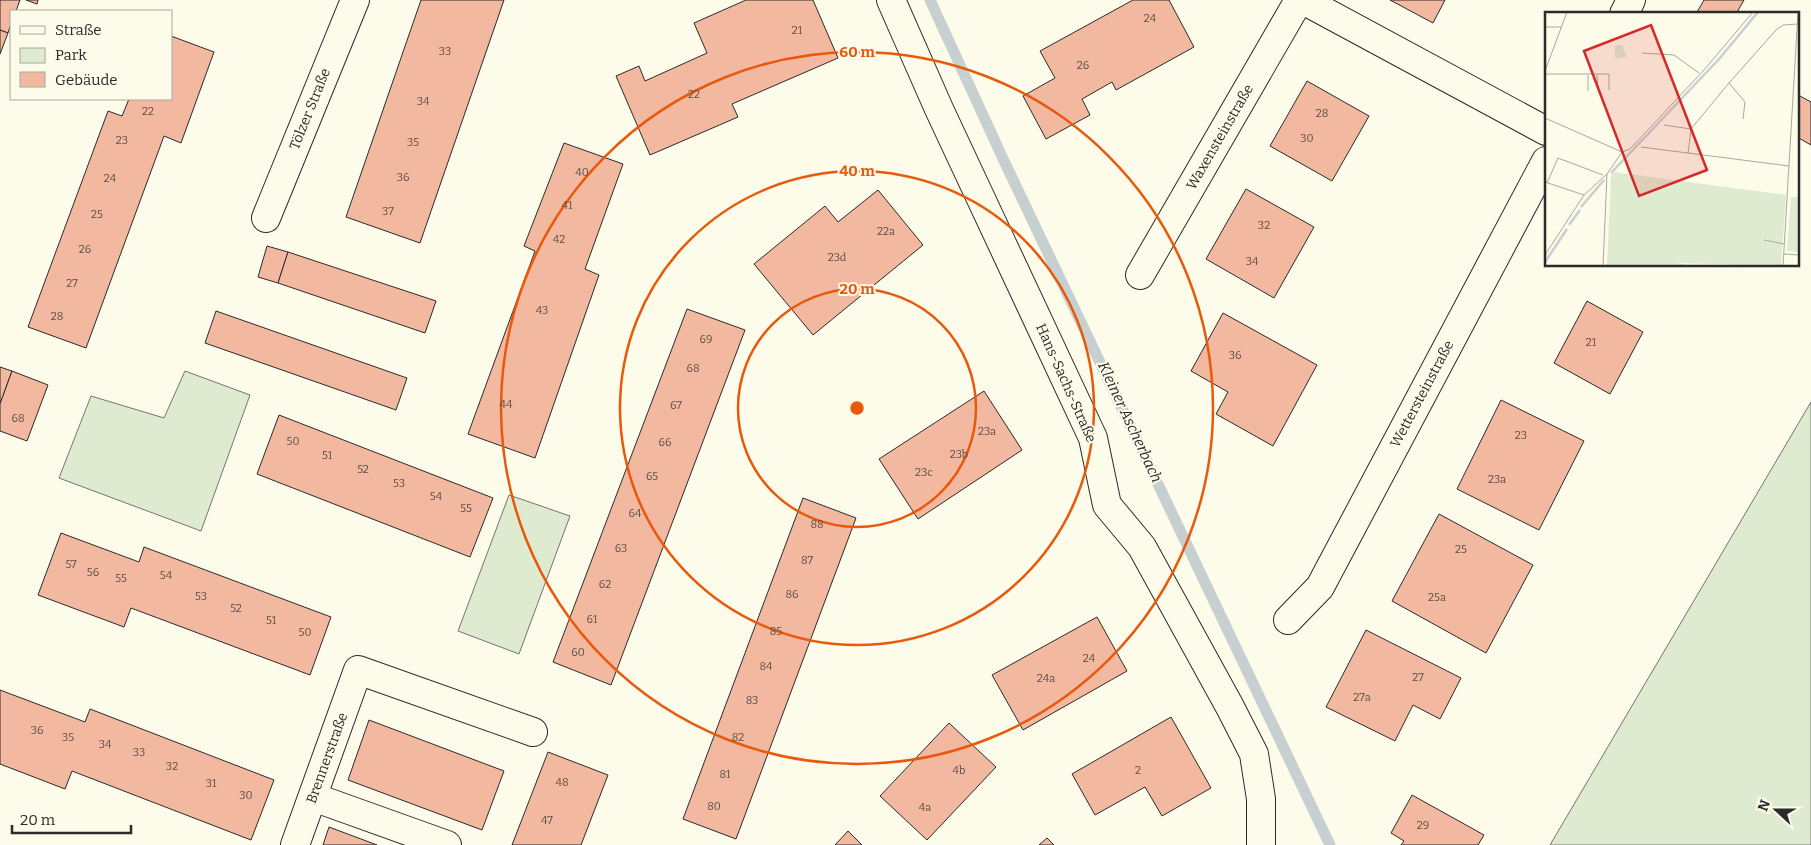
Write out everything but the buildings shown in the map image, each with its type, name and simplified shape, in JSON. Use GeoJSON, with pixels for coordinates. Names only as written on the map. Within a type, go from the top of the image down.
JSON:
{"type":"FeatureCollection","features":[{"type":"Feature","properties":{"kind":"street","name":"Tölzer Straße"},"geometry":{"type":"LineString","coordinates":[[266,218],[355,0]]}},
{"type":"Feature","properties":{"kind":"street","name":"Hans-Sachs-Straße"},"geometry":{"type":"LineString","coordinates":[[891,0],[939,109],[1093,438],[1107,505],[1142,548],[1254,754],[1261,799],[1261,845]]}},
{"type":"Feature","properties":{"kind":"street","name":"Waxensteinstraße"},"geometry":{"type":"LineString","coordinates":[[1140,275],[1301,0],[1545,130]]}},
{"type":"Feature","properties":{"kind":"street"},"geometry":{"type":"LineString","coordinates":[[1625,12],[1631,0]]}},
{"type":"Feature","properties":{"kind":"street","name":"Wettersteinstraße"},"geometry":{"type":"LineString","coordinates":[[1288,620],[1320,587],[1545,163]]}},
{"type":"Feature","properties":{"kind":"street","name":"Brennerstraße"},"geometry":{"type":"LineString","coordinates":[[296,845],[358,670],[533,732]]}},
{"type":"Feature","properties":{"kind":"street"},"geometry":{"type":"LineString","coordinates":[[313,797],[447,845]]}},
{"type":"Feature","properties":{"kind":"green space"},"geometry":{"type":"Polygon","coordinates":[[[185,371],[250,395],[201,531],[59,478],[91,396],[164,418],[185,371]]]}},
{"type":"Feature","properties":{"kind":"green space"},"geometry":{"type":"Polygon","coordinates":[[[1811,402],[1811,845],[1550,845],[1811,402]]]}},
{"type":"Feature","properties":{"kind":"green space"},"geometry":{"type":"Polygon","coordinates":[[[509,495],[570,516],[519,654],[458,631],[509,495]]]}},
{"type":"Feature","properties":{"kind":"waterway","name":"Kleiner Ascherbach"},"geometry":{"type":"LineString","coordinates":[[930,0],[1005,163],[1330,845]]}}]}
